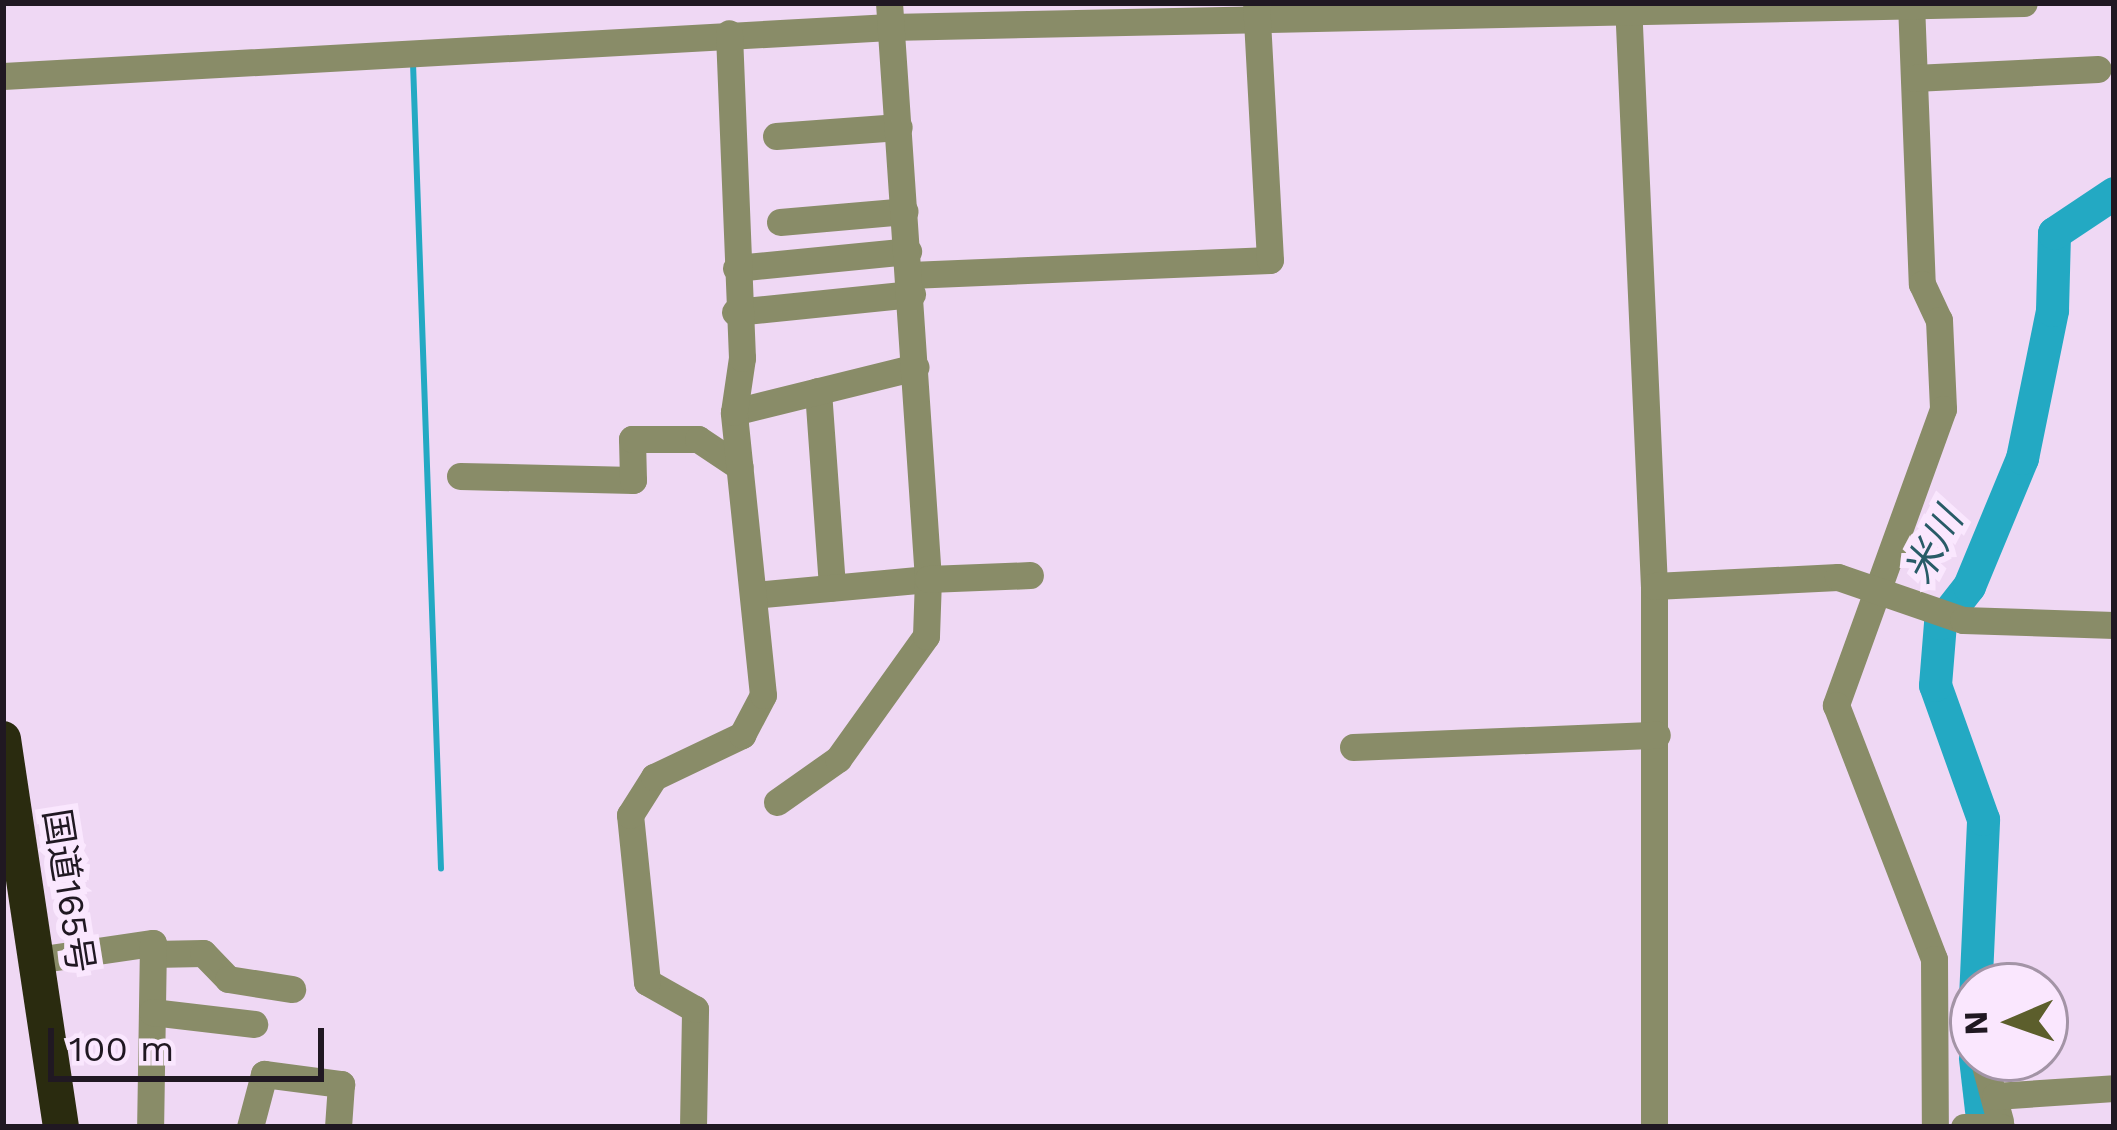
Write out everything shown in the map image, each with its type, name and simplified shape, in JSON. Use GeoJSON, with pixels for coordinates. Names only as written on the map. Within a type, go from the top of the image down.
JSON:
{"type":"FeatureCollection","features":[{"type":"Feature","properties":{"kind":"highway","name":"国道165号"},"geometry":{"type":"LineString","coordinates":[[3,739],[61,1127]]}},
{"type":"Feature","properties":{"kind":"street"},"geometry":{"type":"LineString","coordinates":[[3,76],[729,33],[890,15],[2024,3]]}},
{"type":"Feature","properties":{"kind":"street"},"geometry":{"type":"LineString","coordinates":[[1911,5],[1922,284],[1940,320],[1943,409],[1836,705],[1934,959],[1935,1127]]}},
{"type":"Feature","properties":{"kind":"street"},"geometry":{"type":"LineString","coordinates":[[1628,7],[1654,586],[1654,1127]]}},
{"type":"Feature","properties":{"kind":"street"},"geometry":{"type":"LineString","coordinates":[[736,268],[910,273],[1270,260],[1256,14]]}},
{"type":"Feature","properties":{"kind":"street"},"geometry":{"type":"LineString","coordinates":[[777,802],[838,759],[926,637],[928,579],[916,367],[890,15]]}},
{"type":"Feature","properties":{"kind":"street"},"geometry":{"type":"LineString","coordinates":[[693,1127],[695,1009],[647,982],[629,815],[654,776],[724,748],[751,722],[764,695],[734,412],[736,268],[729,33]]}},
{"type":"Feature","properties":{"kind":"street"},"geometry":{"type":"LineString","coordinates":[[1914,78],[2098,69]]}},
{"type":"Feature","properties":{"kind":"street"},"geometry":{"type":"LineString","coordinates":[[776,136],[898,127]]}},
{"type":"Feature","properties":{"kind":"street"},"geometry":{"type":"LineString","coordinates":[[780,222],[905,211]]}},
{"type":"Feature","properties":{"kind":"street"},"geometry":{"type":"LineString","coordinates":[[735,312],[910,273]]}},
{"type":"Feature","properties":{"kind":"street"},"geometry":{"type":"LineString","coordinates":[[734,412],[916,367]]}},
{"type":"Feature","properties":{"kind":"street"},"geometry":{"type":"LineString","coordinates":[[818,391],[832,588]]}},
{"type":"Feature","properties":{"kind":"street"},"geometry":{"type":"LineString","coordinates":[[460,476],[633,480],[632,439],[698,439],[740,467]]}},
{"type":"Feature","properties":{"kind":"street"},"geometry":{"type":"LineString","coordinates":[[753,595],[1030,575]]}},
{"type":"Feature","properties":{"kind":"street"},"geometry":{"type":"LineString","coordinates":[[1654,586],[1877,583],[1963,620],[2114,625]]}},
{"type":"Feature","properties":{"kind":"street"},"geometry":{"type":"LineString","coordinates":[[1353,747],[1657,735]]}},
{"type":"Feature","properties":{"kind":"street"},"geometry":{"type":"LineString","coordinates":[[36,960],[153,943],[150,1127]]}},
{"type":"Feature","properties":{"kind":"street"},"geometry":{"type":"LineString","coordinates":[[153,955],[203,953],[228,979],[292,989]]}},
{"type":"Feature","properties":{"kind":"street"},"geometry":{"type":"LineString","coordinates":[[152,1012],[254,1024]]}},
{"type":"Feature","properties":{"kind":"street"},"geometry":{"type":"LineString","coordinates":[[250,1127],[264,1074],[341,1084],[338,1127]]}},
{"type":"Feature","properties":{"kind":"street"},"geometry":{"type":"LineString","coordinates":[[1990,1082],[1999,1115]]}},
{"type":"Feature","properties":{"kind":"street"},"geometry":{"type":"LineString","coordinates":[[1964,1127],[2114,1088]]}},
{"type":"Feature","properties":{"kind":"waterway"},"geometry":{"type":"LineString","coordinates":[[413,63],[441,869]]}},
{"type":"Feature","properties":{"kind":"waterway","name":"米川"},"geometry":{"type":"LineString","coordinates":[[1977,962],[1983,819],[1935,685],[1940,623],[1969,586],[2022,458],[2052,310],[2054,233],[2114,193]]}},
{"type":"Feature","properties":{"kind":"waterway","name":"米川"},"geometry":{"type":"LineString","coordinates":[[1978,1082],[1983,1127]]}}]}
